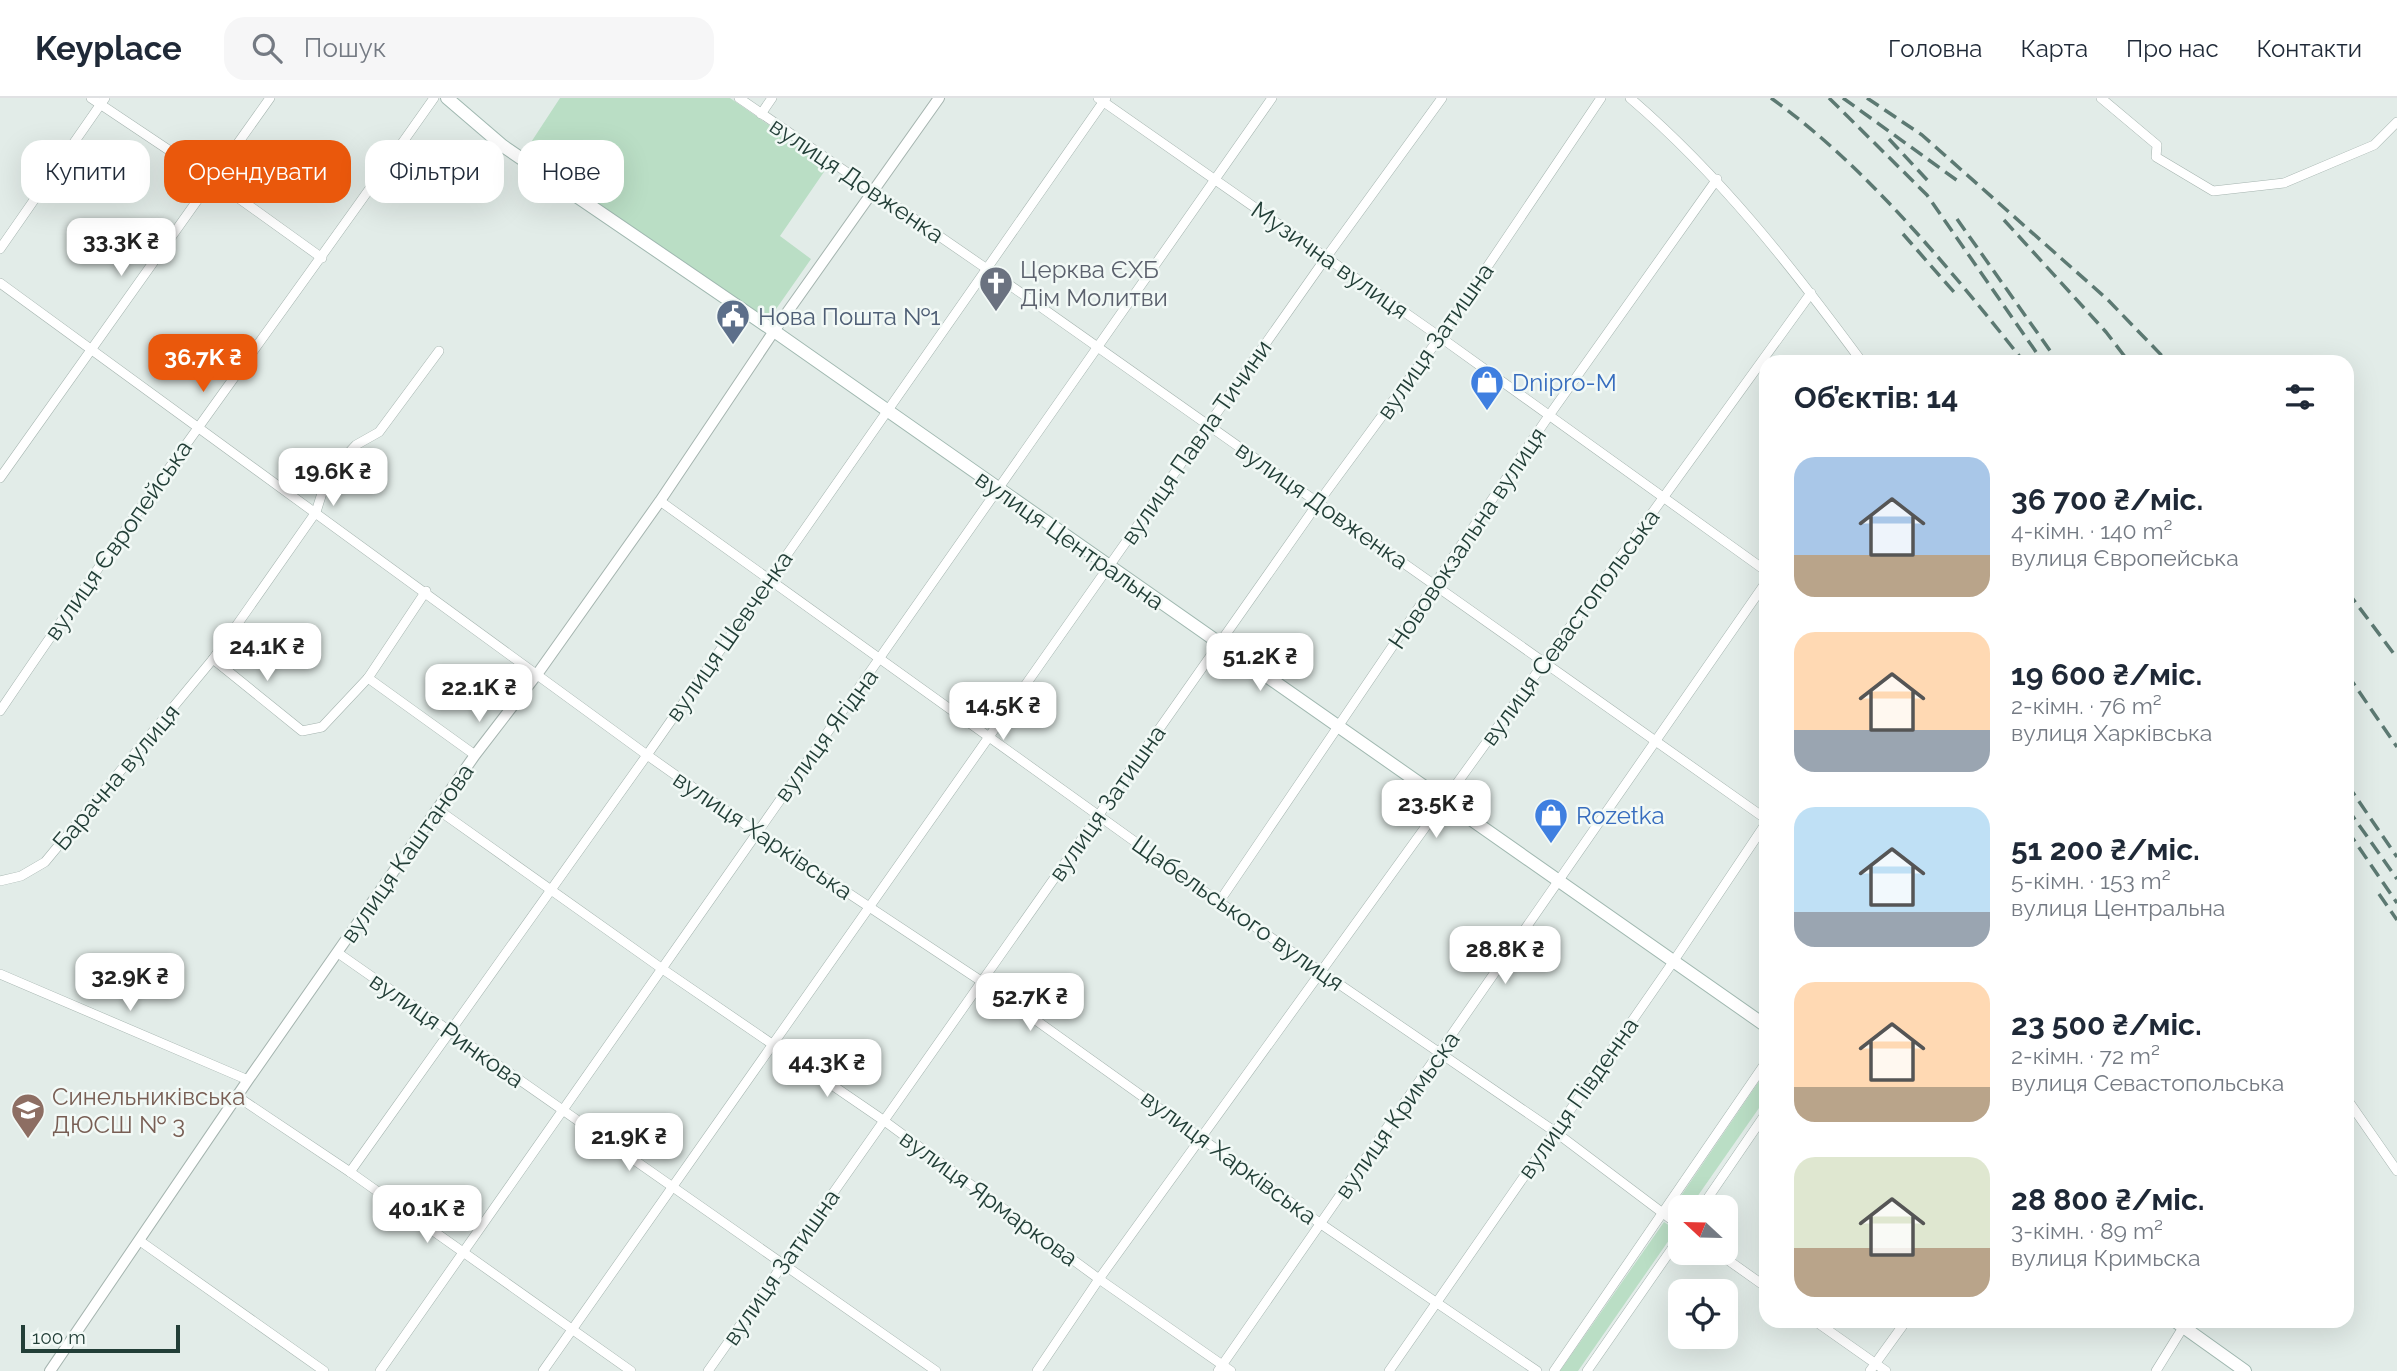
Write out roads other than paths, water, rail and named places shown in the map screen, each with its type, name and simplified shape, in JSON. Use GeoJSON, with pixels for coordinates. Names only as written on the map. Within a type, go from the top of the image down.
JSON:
{"type":"FeatureCollection","features":[{"type":"Feature","properties":{"kind":"main road","name":"вулиця Центральна"},"geometry":{"type":"LineString","coordinates":[[447,98],[503,146],[889,411],[1759,1021]]}},
{"type":"Feature","properties":{"kind":"main road"},"geometry":{"type":"LineString","coordinates":[[2189,1328],[2245,1371]]}},
{"type":"Feature","properties":{"kind":"street"},"geometry":{"type":"LineString","coordinates":[[91,98],[103,101],[164,144]]}},
{"type":"Feature","properties":{"kind":"street"},"geometry":{"type":"LineString","coordinates":[[240,140],[270,98]]}},
{"type":"Feature","properties":{"kind":"street","name":"вулиця Європейська"},"geometry":{"type":"LineString","coordinates":[[1,708],[197,427],[322,258],[434,98]]}},
{"type":"Feature","properties":{"kind":"street","name":"вулиця Довженка"},"geometry":{"type":"LineString","coordinates":[[739,98],[987,269],[1759,816]]}},
{"type":"Feature","properties":{"kind":"street"},"geometry":{"type":"LineString","coordinates":[[761,114],[772,98]]}},
{"type":"Feature","properties":{"kind":"street","name":"вулиця Каштанова"},"geometry":{"type":"LineString","coordinates":[[50,1371],[437,809],[660,501],[774,331],[939,98]]}},
{"type":"Feature","properties":{"kind":"street","name":"вулиця Ягідна"},"geometry":{"type":"LineString","coordinates":[[380,1371],[561,1108],[880,660],[1272,98]]}},
{"type":"Feature","properties":{"kind":"street","name":"вулиця Павла Тичини"},"geometry":{"type":"LineString","coordinates":[[543,1371],[988,736],[1441,98]]}},
{"type":"Feature","properties":{"kind":"street","name":"вулиця Затишна"},"geometry":{"type":"LineString","coordinates":[[708,1371],[1318,503],[1440,337],[1601,98]]}},
{"type":"Feature","properties":{"kind":"street"},"geometry":{"type":"LineString","coordinates":[[1630,98],[1717,179],[1811,293],[1857,355]]}},
{"type":"Feature","properties":{"kind":"street"},"geometry":{"type":"LineString","coordinates":[[2101,98],[2158,145],[2156,157],[2213,191],[2284,183],[2374,145],[2397,122]]}},
{"type":"Feature","properties":{"kind":"street","name":"Музична вулиця"},"geometry":{"type":"LineString","coordinates":[[1102,99],[1759,566]]}},
{"type":"Feature","properties":{"kind":"street","name":"вулиця Шевченка"},"geometry":{"type":"LineString","coordinates":[[350,1172],[889,411],[1102,99]]}},
{"type":"Feature","properties":{"kind":"street"},"geometry":{"type":"LineString","coordinates":[[0,249],[103,101]]}},
{"type":"Feature","properties":{"kind":"street","name":"Нововокзальна вулиця"},"geometry":{"type":"LineString","coordinates":[[1219,902],[1548,417],[1717,179]]}},
{"type":"Feature","properties":{"kind":"street"},"geometry":{"type":"LineString","coordinates":[[0,478],[194,203]]}},
{"type":"Feature","properties":{"kind":"street"},"geometry":{"type":"LineString","coordinates":[[246,203],[322,258]]}},
{"type":"Feature","properties":{"kind":"street","name":"вулиця Харківська"},"geometry":{"type":"LineString","coordinates":[[0,283],[426,591],[647,755],[756,832],[981,981],[1203,1137],[1321,1224],[1537,1371]]}},
{"type":"Feature","properties":{"kind":"street","name":"вулиця Севастопольська"},"geometry":{"type":"LineString","coordinates":[[1766,355],[1811,293]]}},
{"type":"Feature","properties":{"kind":"street","name":"Барачна вулиця"},"geometry":{"type":"LineString","coordinates":[[0,881],[21,876],[45,862],[213,659],[316,512],[321,493],[342,460],[356,445],[379,432],[439,351]]}},
{"type":"Feature","properties":{"kind":"street","name":"вулиця Севастопольська"},"geometry":{"type":"LineString","coordinates":[[1037,1371],[1099,1279],[1323,973],[1759,364]]}},
{"type":"Feature","properties":{"kind":"street","name":"Щабельського вулиця"},"geometry":{"type":"LineString","coordinates":[[660,501],[1219,902],[1554,1131],[1668,1217]]}},
{"type":"Feature","properties":{"kind":"street"},"geometry":{"type":"LineString","coordinates":[[213,659],[302,731],[322,726],[368,678],[426,591]]}},
{"type":"Feature","properties":{"kind":"street","name":"вулиця Кримьска"},"geometry":{"type":"LineString","coordinates":[[1220,1368],[1759,592]]}},
{"type":"Feature","properties":{"kind":"street"},"geometry":{"type":"LineString","coordinates":[[368,678],[475,755]]}},
{"type":"Feature","properties":{"kind":"street","name":"вулиця Ярмаркова"},"geometry":{"type":"LineString","coordinates":[[437,809],[661,968],[883,1120],[1220,1368],[1231,1371]]}},
{"type":"Feature","properties":{"kind":"street","name":"вулиця Південна"},"geometry":{"type":"LineString","coordinates":[[1389,1371],[1673,962],[1759,832]]}},
{"type":"Feature","properties":{"kind":"street","name":"вулиця Ринкова"},"geometry":{"type":"LineString","coordinates":[[338,953],[449,1033],[674,1185],[782,1266],[936,1371]]}},
{"type":"Feature","properties":{"kind":"street"},"geometry":{"type":"LineString","coordinates":[[0,974],[248,1080]]}},
{"type":"Feature","properties":{"kind":"street"},"geometry":{"type":"LineString","coordinates":[[1554,1371],[1759,1072]]}},
{"type":"Feature","properties":{"kind":"street"},"geometry":{"type":"LineString","coordinates":[[237,1097],[350,1172],[631,1371]]}},
{"type":"Feature","properties":{"kind":"street"},"geometry":{"type":"LineString","coordinates":[[2354,1109],[2397,1171]]}},
{"type":"Feature","properties":{"kind":"street"},"geometry":{"type":"LineString","coordinates":[[1710,1195],[1759,1124]]}},
{"type":"Feature","properties":{"kind":"street"},"geometry":{"type":"LineString","coordinates":[[140,1241],[324,1371]]}},
{"type":"Feature","properties":{"kind":"street"},"geometry":{"type":"LineString","coordinates":[[1587,1371],[1668,1254]]}},
{"type":"Feature","properties":{"kind":"street"},"geometry":{"type":"LineString","coordinates":[[1735,1265],[1759,1282]]}},
{"type":"Feature","properties":{"kind":"street"},"geometry":{"type":"LineString","coordinates":[[1824,1328],[1873,1367],[1886,1371]]}},
{"type":"Feature","properties":{"kind":"street"},"geometry":{"type":"LineString","coordinates":[[1873,1367],[1901,1328]]}},
{"type":"Feature","properties":{"kind":"street"},"geometry":{"type":"LineString","coordinates":[[2156,1371],[2179,1328]]}},
{"type":"Feature","properties":{"kind":"railway"},"geometry":{"type":"LineString","coordinates":[[1771,98],[1806,125],[1874,187],[1937,256],[2018,355]]}},
{"type":"Feature","properties":{"kind":"railway"},"geometry":{"type":"LineString","coordinates":[[1829,98],[1927,195],[2038,355]]}},
{"type":"Feature","properties":{"kind":"railway"},"geometry":{"type":"LineString","coordinates":[[1843,98],[1962,184]]}},
{"type":"Feature","properties":{"kind":"railway"},"geometry":{"type":"LineString","coordinates":[[1867,98],[1922,135],[2107,299],[2161,355]]}},
{"type":"Feature","properties":{"kind":"railway"},"geometry":{"type":"LineString","coordinates":[[1889,139],[1930,183]]}},
{"type":"Feature","properties":{"kind":"railway"},"geometry":{"type":"LineString","coordinates":[[1957,219],[2053,355]]}},
{"type":"Feature","properties":{"kind":"railway"},"geometry":{"type":"LineString","coordinates":[[2004,220],[2124,355]]}},
{"type":"Feature","properties":{"kind":"railway"},"geometry":{"type":"LineString","coordinates":[[1903,234],[1954,292]]}},
{"type":"Feature","properties":{"kind":"railway"},"geometry":{"type":"LineString","coordinates":[[2354,600],[2397,658]]}},
{"type":"Feature","properties":{"kind":"railway"},"geometry":{"type":"LineString","coordinates":[[2354,684],[2397,747]]}},
{"type":"Feature","properties":{"kind":"railway"},"geometry":{"type":"LineString","coordinates":[[2354,794],[2397,857]]}},
{"type":"Feature","properties":{"kind":"railway"},"geometry":{"type":"LineString","coordinates":[[2354,818],[2397,879]]}},
{"type":"Feature","properties":{"kind":"railway"},"geometry":{"type":"LineString","coordinates":[[2354,840],[2397,903]]}},
{"type":"Feature","properties":{"kind":"railway"},"geometry":{"type":"LineString","coordinates":[[2379,894],[2397,920]]}},
{"type":"Feature","properties":{"kind":"place","name":"Церква ЄХБ Дім Молитви"},"geometry":{"type":"Point","coordinates":[996,313]}},
{"type":"Feature","properties":{"kind":"place","name":"Нова Пошта №1"},"geometry":{"type":"Point","coordinates":[733,346]}},
{"type":"Feature","properties":{"kind":"place","name":"Dnipro-M"},"geometry":{"type":"Point","coordinates":[1487,412]}},
{"type":"Feature","properties":{"kind":"place","name":"Rozetka"},"geometry":{"type":"Point","coordinates":[1551,845]}},
{"type":"Feature","properties":{"kind":"place","name":"Синельниківська ДЮСШ № 3"},"geometry":{"type":"Point","coordinates":[28,1140]}}]}
